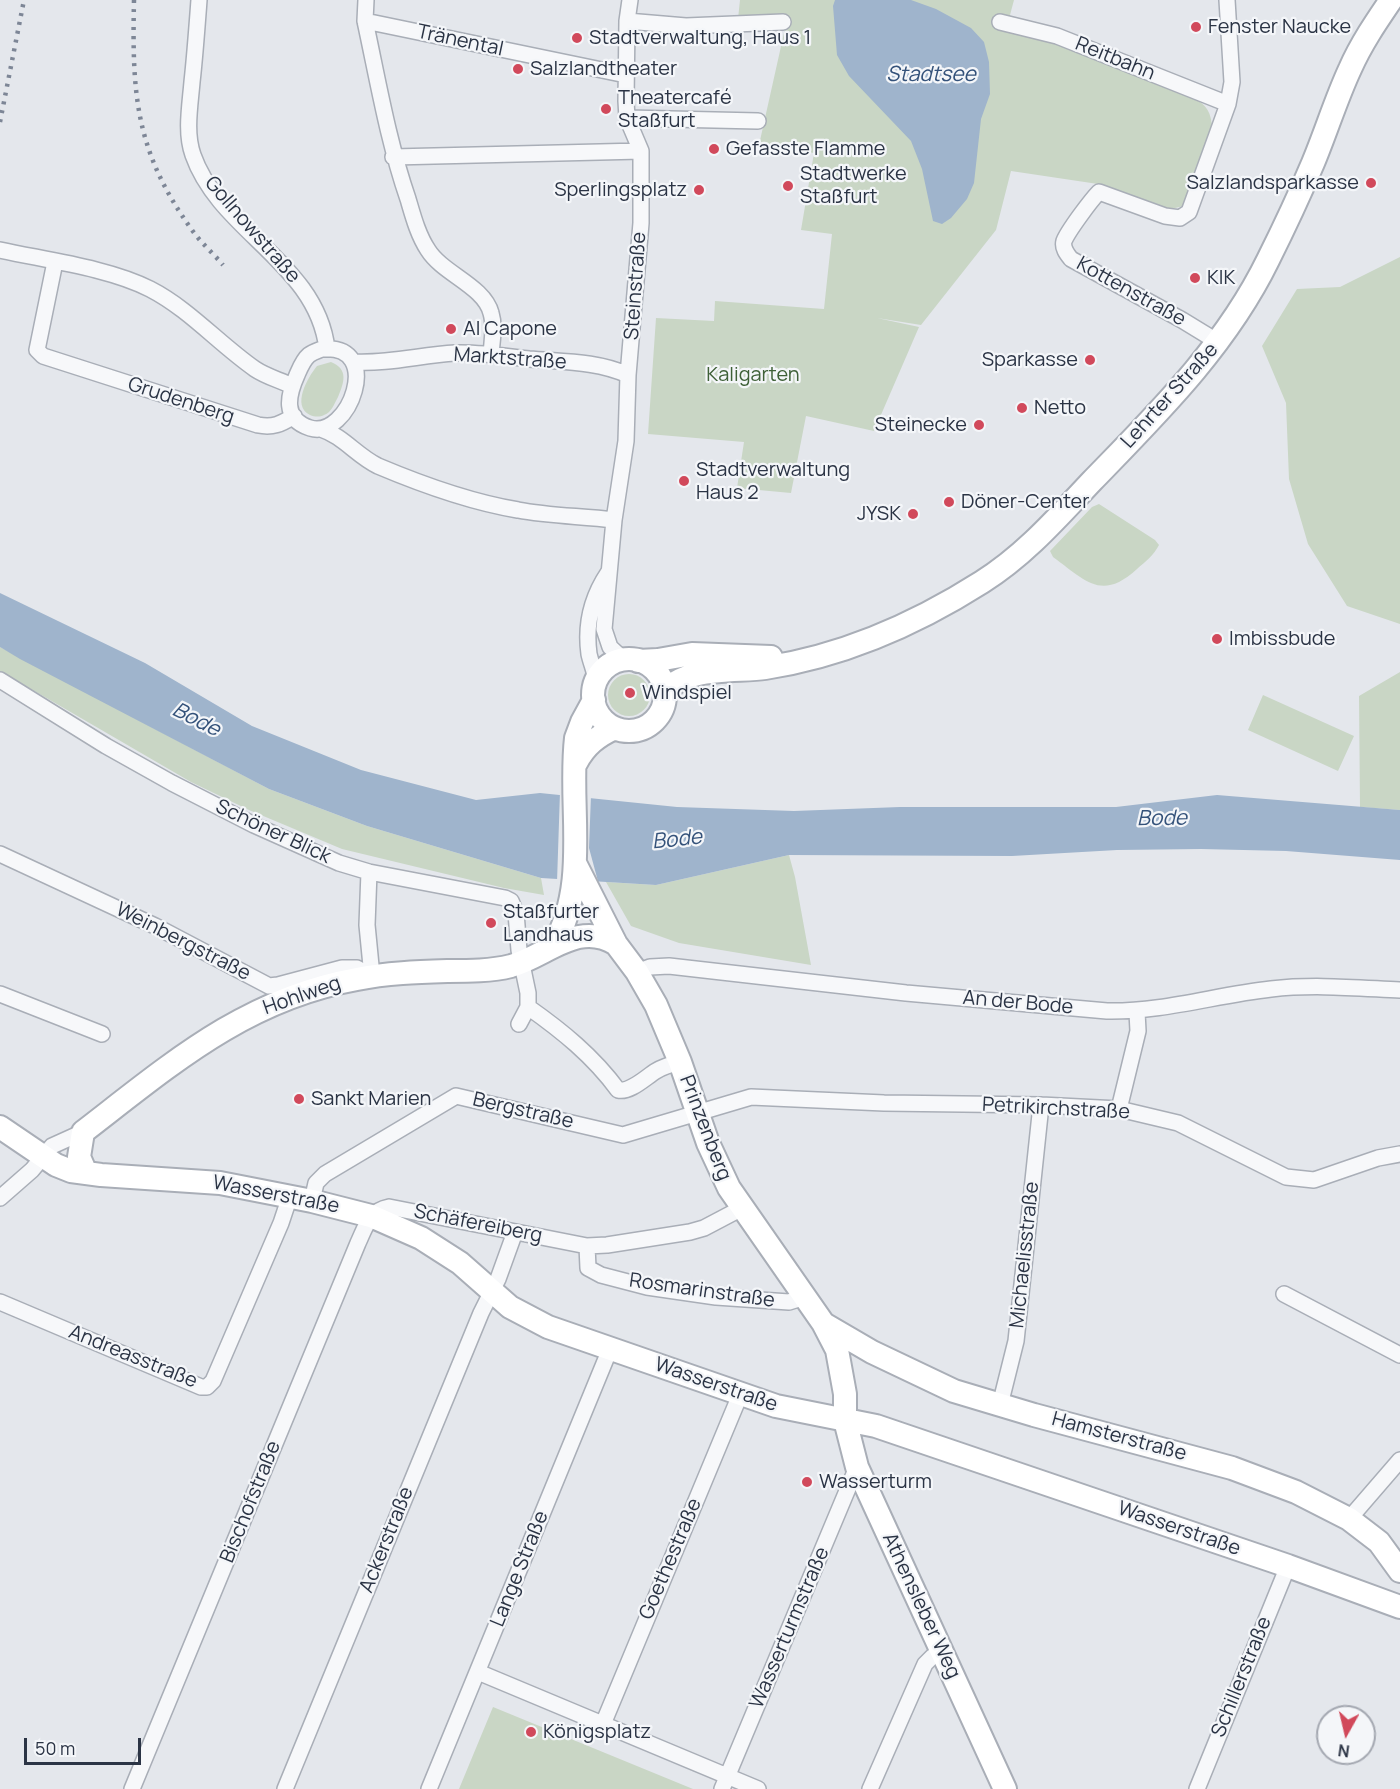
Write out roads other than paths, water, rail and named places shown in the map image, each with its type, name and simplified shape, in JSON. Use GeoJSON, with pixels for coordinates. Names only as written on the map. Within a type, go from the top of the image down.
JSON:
{"type":"FeatureCollection","features":[{"type":"Feature","properties":{"kind":"main road","name":"Lehrter Straße"},"geometry":{"type":"LineString","coordinates":[[665,693],[669,687],[692,676],[768,667],[806,659],[834,652],[894,630],[956,598],[1028,548],[1176,393],[1218,342],[1244,305],[1267,264],[1313,162],[1351,68],[1391,0]]}},
{"type":"Feature","properties":{"kind":"main road","name":"Lehrter Straße"},"geometry":{"type":"LineString","coordinates":[[631,660],[658,660],[692,654],[806,659]]}},
{"type":"Feature","properties":{"kind":"main road"},"geometry":{"type":"LineString","coordinates":[[554,946],[581,896],[576,865],[576,738],[595,691],[609,665],[631,660],[656,672],[665,693],[661,711],[647,726],[627,731],[615,728],[600,716],[595,691]]}},
{"type":"Feature","properties":{"kind":"main road"},"geometry":{"type":"LineString","coordinates":[[575,770],[588,745],[615,728]]}},
{"type":"Feature","properties":{"kind":"main road","name":"Prinzenberg"},"geometry":{"type":"LineString","coordinates":[[581,896],[600,910],[616,944],[637,972],[656,1005],[680,1062],[718,1167],[729,1188],[823,1323],[837,1350],[845,1394],[845,1420]]}},
{"type":"Feature","properties":{"kind":"main road","name":"Hohlweg"},"geometry":{"type":"LineString","coordinates":[[82,1132],[203,1041],[244,1017],[283,1000],[312,990],[372,976],[488,970],[522,962],[554,946],[591,935],[606,938],[616,944]]}},
{"type":"Feature","properties":{"kind":"main road","name":"Wasserstraße"},"geometry":{"type":"LineString","coordinates":[[0,1127],[56,1165],[71,1171],[220,1183],[290,1196],[371,1216],[421,1238],[460,1263],[510,1307],[548,1327],[740,1395],[793,1411],[876,1426],[1288,1566],[1400,1607]]}},
{"type":"Feature","properties":{"kind":"main road"},"geometry":{"type":"LineString","coordinates":[[82,1132],[79,1157],[86,1173]]}},
{"type":"Feature","properties":{"kind":"main road","name":"Hamsterstraße"},"geometry":{"type":"LineString","coordinates":[[823,1323],[872,1352],[954,1391],[1232,1468],[1296,1492],[1349,1519],[1379,1542],[1396,1564]]}},
{"type":"Feature","properties":{"kind":"main road","name":"Athensleber Weg"},"geometry":{"type":"LineString","coordinates":[[845,1420],[857,1467],[1005,1789]]}},
{"type":"Feature","properties":{"kind":"main road"},"geometry":{"type":"LineString","coordinates":[[1366,1594],[1382,1588],[1396,1564]]}},
{"type":"Feature","properties":{"kind":"street","name":"Gollnowstraße"},"geometry":{"type":"LineString","coordinates":[[199,0],[189,139],[193,156],[217,197],[295,277],[321,322],[327,349]]}},
{"type":"Feature","properties":{"kind":"street"},"geometry":{"type":"LineString","coordinates":[[366,0],[365,21],[393,157],[417,229],[428,250],[443,267],[486,301],[493,321],[492,354]]}},
{"type":"Feature","properties":{"kind":"street","name":"Steinstraße"},"geometry":{"type":"LineString","coordinates":[[630,0],[627,21],[627,118],[641,152],[641,224],[628,375],[626,441],[614,520],[604,619],[605,636],[610,646],[631,660]]}},
{"type":"Feature","properties":{"kind":"street"},"geometry":{"type":"LineString","coordinates":[[1227,0],[1232,82],[1228,104]]}},
{"type":"Feature","properties":{"kind":"street","name":"Tränental"},"geometry":{"type":"LineString","coordinates":[[365,21],[626,75]]}},
{"type":"Feature","properties":{"kind":"street"},"geometry":{"type":"LineString","coordinates":[[627,21],[686,26],[783,22]]}},
{"type":"Feature","properties":{"kind":"street","name":"Reitbahn"},"geometry":{"type":"LineString","coordinates":[[1000,22],[1057,36],[1228,104]]}},
{"type":"Feature","properties":{"kind":"street","name":"Kottenstraße"},"geometry":{"type":"LineString","coordinates":[[1218,342],[1071,259],[1065,251],[1064,242],[1092,198],[1099,192],[1166,216],[1180,218],[1189,212],[1228,104]]}},
{"type":"Feature","properties":{"kind":"street"},"geometry":{"type":"LineString","coordinates":[[627,118],[759,121]]}},
{"type":"Feature","properties":{"kind":"street"},"geometry":{"type":"LineString","coordinates":[[393,157],[641,152]]}},
{"type":"Feature","properties":{"kind":"street"},"geometry":{"type":"LineString","coordinates":[[0,250],[121,277],[150,289],[183,311],[252,368],[292,386]]}},
{"type":"Feature","properties":{"kind":"street","name":"Grudenberg"},"geometry":{"type":"LineString","coordinates":[[55,262],[38,350],[43,356],[258,425],[269,427],[294,416]]}},
{"type":"Feature","properties":{"kind":"street"},"geometry":{"type":"LineString","coordinates":[[321,429],[337,421],[351,398],[357,377],[354,362],[342,352],[327,349],[309,356],[302,365],[288,400],[294,416],[308,427],[334,433],[355,452],[376,465],[456,495],[520,511],[614,520]]}},
{"type":"Feature","properties":{"kind":"street","name":"Marktstraße"},"geometry":{"type":"LineString","coordinates":[[354,362],[372,363],[457,353],[492,354],[610,367],[628,375]]}},
{"type":"Feature","properties":{"kind":"street","name":"Steinstraße"},"geometry":{"type":"LineString","coordinates":[[595,691],[589,655],[588,625],[598,588],[608,573]]}},
{"type":"Feature","properties":{"kind":"street","name":"Schöner Blick"},"geometry":{"type":"LineString","coordinates":[[0,680],[106,746],[192,794],[339,863],[369,872],[512,901],[516,914],[522,962]]}},
{"type":"Feature","properties":{"kind":"street","name":"Weinbergstraße"},"geometry":{"type":"LineString","coordinates":[[0,854],[155,926],[269,986],[342,968],[357,968],[372,976]]}},
{"type":"Feature","properties":{"kind":"street"},"geometry":{"type":"LineString","coordinates":[[369,872],[367,925],[372,976]]}},
{"type":"Feature","properties":{"kind":"street"},"geometry":{"type":"LineString","coordinates":[[519,1024],[528,1007],[527,985],[522,962]]}},
{"type":"Feature","properties":{"kind":"street","name":"An der Bode"},"geometry":{"type":"LineString","coordinates":[[637,972],[650,967],[669,966],[906,993],[1137,1012],[1269,989],[1297,987],[1400,990]]}},
{"type":"Feature","properties":{"kind":"street"},"geometry":{"type":"LineString","coordinates":[[0,993],[102,1034]]}},
{"type":"Feature","properties":{"kind":"street"},"geometry":{"type":"LineString","coordinates":[[528,1007],[549,1021],[586,1053],[618,1090],[628,1089],[657,1070],[680,1062]]}},
{"type":"Feature","properties":{"kind":"street"},"geometry":{"type":"LineString","coordinates":[[1119,1109],[1138,1031],[1137,1012]]}},
{"type":"Feature","properties":{"kind":"street","name":"Bergstraße"},"geometry":{"type":"LineString","coordinates":[[312,1201],[316,1184],[325,1174],[456,1096],[623,1135],[698,1113]]}},
{"type":"Feature","properties":{"kind":"street","name":"Petrikirchstraße"},"geometry":{"type":"LineString","coordinates":[[698,1113],[743,1098],[761,1096],[884,1103],[1041,1105],[1119,1109],[1178,1123],[1286,1177],[1314,1180],[1378,1158],[1400,1154]]}},
{"type":"Feature","properties":{"kind":"street","name":"Michaelisstraße"},"geometry":{"type":"LineString","coordinates":[[1000,1405],[1016,1341],[1041,1105]]}},
{"type":"Feature","properties":{"kind":"street"},"geometry":{"type":"LineString","coordinates":[[0,1198],[32,1170],[52,1146],[82,1132]]}},
{"type":"Feature","properties":{"kind":"street","name":"Andreasstraße"},"geometry":{"type":"LineString","coordinates":[[6,1304],[201,1387],[207,1387],[213,1381],[281,1223],[290,1196]]}},
{"type":"Feature","properties":{"kind":"street","name":"Schäfereiberg"},"geometry":{"type":"LineString","coordinates":[[371,1216],[378,1209],[389,1207],[587,1245],[607,1245],[690,1232],[704,1228],[742,1208]]}},
{"type":"Feature","properties":{"kind":"street","name":"Bischofstraße"},"geometry":{"type":"LineString","coordinates":[[132,1789],[353,1254],[371,1216]]}},
{"type":"Feature","properties":{"kind":"street","name":"Ackerstraße"},"geometry":{"type":"LineString","coordinates":[[285,1789],[498,1279],[515,1232]]}},
{"type":"Feature","properties":{"kind":"street","name":"Rosmarinstraße"},"geometry":{"type":"LineString","coordinates":[[587,1245],[588,1268],[601,1275],[647,1287],[762,1302],[789,1302],[805,1297]]}},
{"type":"Feature","properties":{"kind":"street"},"geometry":{"type":"LineString","coordinates":[[1284,1294],[1400,1355]]}},
{"type":"Feature","properties":{"kind":"street","name":"Lange Straße"},"geometry":{"type":"LineString","coordinates":[[429,1789],[610,1349]]}},
{"type":"Feature","properties":{"kind":"street","name":"Goethestraße"},"geometry":{"type":"LineString","coordinates":[[603,1724],[740,1395]]}},
{"type":"Feature","properties":{"kind":"street"},"geometry":{"type":"LineString","coordinates":[[1349,1519],[1400,1460]]}},
{"type":"Feature","properties":{"kind":"street","name":"Wasserturmstraße"},"geometry":{"type":"LineString","coordinates":[[725,1783],[857,1467]]}},
{"type":"Feature","properties":{"kind":"street","name":"Schillerstraße"},"geometry":{"type":"LineString","coordinates":[[1197,1789],[1288,1566]]}},
{"type":"Feature","properties":{"kind":"street"},"geometry":{"type":"LineString","coordinates":[[870,1789],[925,1664],[932,1657],[942,1653]]}},
{"type":"Feature","properties":{"kind":"street"},"geometry":{"type":"LineString","coordinates":[[478,1672],[603,1724],[725,1783],[758,1789]]}},
{"type":"Feature","properties":{"kind":"water","name":"Stadtsee"},"geometry":{"type":"Polygon","coordinates":[[[835,0],[911,0],[936,9],[971,28],[984,42],[989,62],[990,94],[981,119],[974,183],[967,199],[951,218],[942,224],[933,221],[922,169],[911,141],[849,76],[837,55],[833,6],[835,0]]]}},
{"type":"Feature","properties":{"kind":"water","name":"Bode"},"geometry":{"type":"Polygon","coordinates":[[[0,593],[145,663],[252,726],[361,770],[476,800],[540,793],[677,807],[794,811],[900,807],[1116,807],[1217,795],[1400,810],[1400,860],[1286,851],[1201,849],[1117,850],[1012,856],[789,855],[656,885],[541,878],[367,826],[269,789],[20,659],[0,647],[0,593]]]}},
{"type":"Feature","properties":{"kind":"railway"},"geometry":{"type":"LineString","coordinates":[[0,122],[24,0]]}},
{"type":"Feature","properties":{"kind":"railway"},"geometry":{"type":"LineString","coordinates":[[134,0],[136,93],[148,147],[173,201],[196,235],[223,265]]}},
{"type":"Feature","properties":{"kind":"place","name":"Fenster Naucke"},"geometry":{"type":"Point","coordinates":[1196,27]}},
{"type":"Feature","properties":{"kind":"place","name":"Stadtverwaltung, Haus 1"},"geometry":{"type":"Point","coordinates":[577,38]}},
{"type":"Feature","properties":{"kind":"place","name":"Salzlandtheater"},"geometry":{"type":"Point","coordinates":[518,69]}},
{"type":"Feature","properties":{"kind":"place","name":"Theatercafé Staßfurt"},"geometry":{"type":"Point","coordinates":[606,109]}},
{"type":"Feature","properties":{"kind":"place","name":"Gefasste Flamme"},"geometry":{"type":"Point","coordinates":[714,149]}},
{"type":"Feature","properties":{"kind":"place","name":"Salzlandsparkasse"},"geometry":{"type":"Point","coordinates":[1371,183]}},
{"type":"Feature","properties":{"kind":"place","name":"Stadtwerke Staßfurt"},"geometry":{"type":"Point","coordinates":[788,186]}},
{"type":"Feature","properties":{"kind":"place","name":"Sperlingsplatz"},"geometry":{"type":"Point","coordinates":[699,190]}},
{"type":"Feature","properties":{"kind":"place","name":"KIK"},"geometry":{"type":"Point","coordinates":[1195,278]}},
{"type":"Feature","properties":{"kind":"place","name":"Al Capone"},"geometry":{"type":"Point","coordinates":[451,329]}},
{"type":"Feature","properties":{"kind":"place","name":"Sparkasse"},"geometry":{"type":"Point","coordinates":[1090,360]}},
{"type":"Feature","properties":{"kind":"place","name":"Netto"},"geometry":{"type":"Point","coordinates":[1022,408]}},
{"type":"Feature","properties":{"kind":"place","name":"Steinecke"},"geometry":{"type":"Point","coordinates":[979,425]}},
{"type":"Feature","properties":{"kind":"place","name":"Stadtverwaltung Haus 2"},"geometry":{"type":"Point","coordinates":[684,481]}},
{"type":"Feature","properties":{"kind":"place","name":"Döner-Center"},"geometry":{"type":"Point","coordinates":[949,502]}},
{"type":"Feature","properties":{"kind":"place","name":"JYSK"},"geometry":{"type":"Point","coordinates":[913,514]}},
{"type":"Feature","properties":{"kind":"place","name":"Imbissbude"},"geometry":{"type":"Point","coordinates":[1217,639]}},
{"type":"Feature","properties":{"kind":"place","name":"Windspiel"},"geometry":{"type":"Point","coordinates":[630,693]}},
{"type":"Feature","properties":{"kind":"place","name":"Staßfurter Landhaus"},"geometry":{"type":"Point","coordinates":[491,923]}},
{"type":"Feature","properties":{"kind":"place","name":"Sankt Marien"},"geometry":{"type":"Point","coordinates":[299,1099]}},
{"type":"Feature","properties":{"kind":"place","name":"Wasserturm"},"geometry":{"type":"Point","coordinates":[807,1482]}},
{"type":"Feature","properties":{"kind":"place","name":"Königsplatz"},"geometry":{"type":"Point","coordinates":[531,1732]}},
{"type":"Feature","properties":{"kind":"park label","name":"Kaligarten"},"geometry":{"type":"Point","coordinates":[753,375]}}]}
